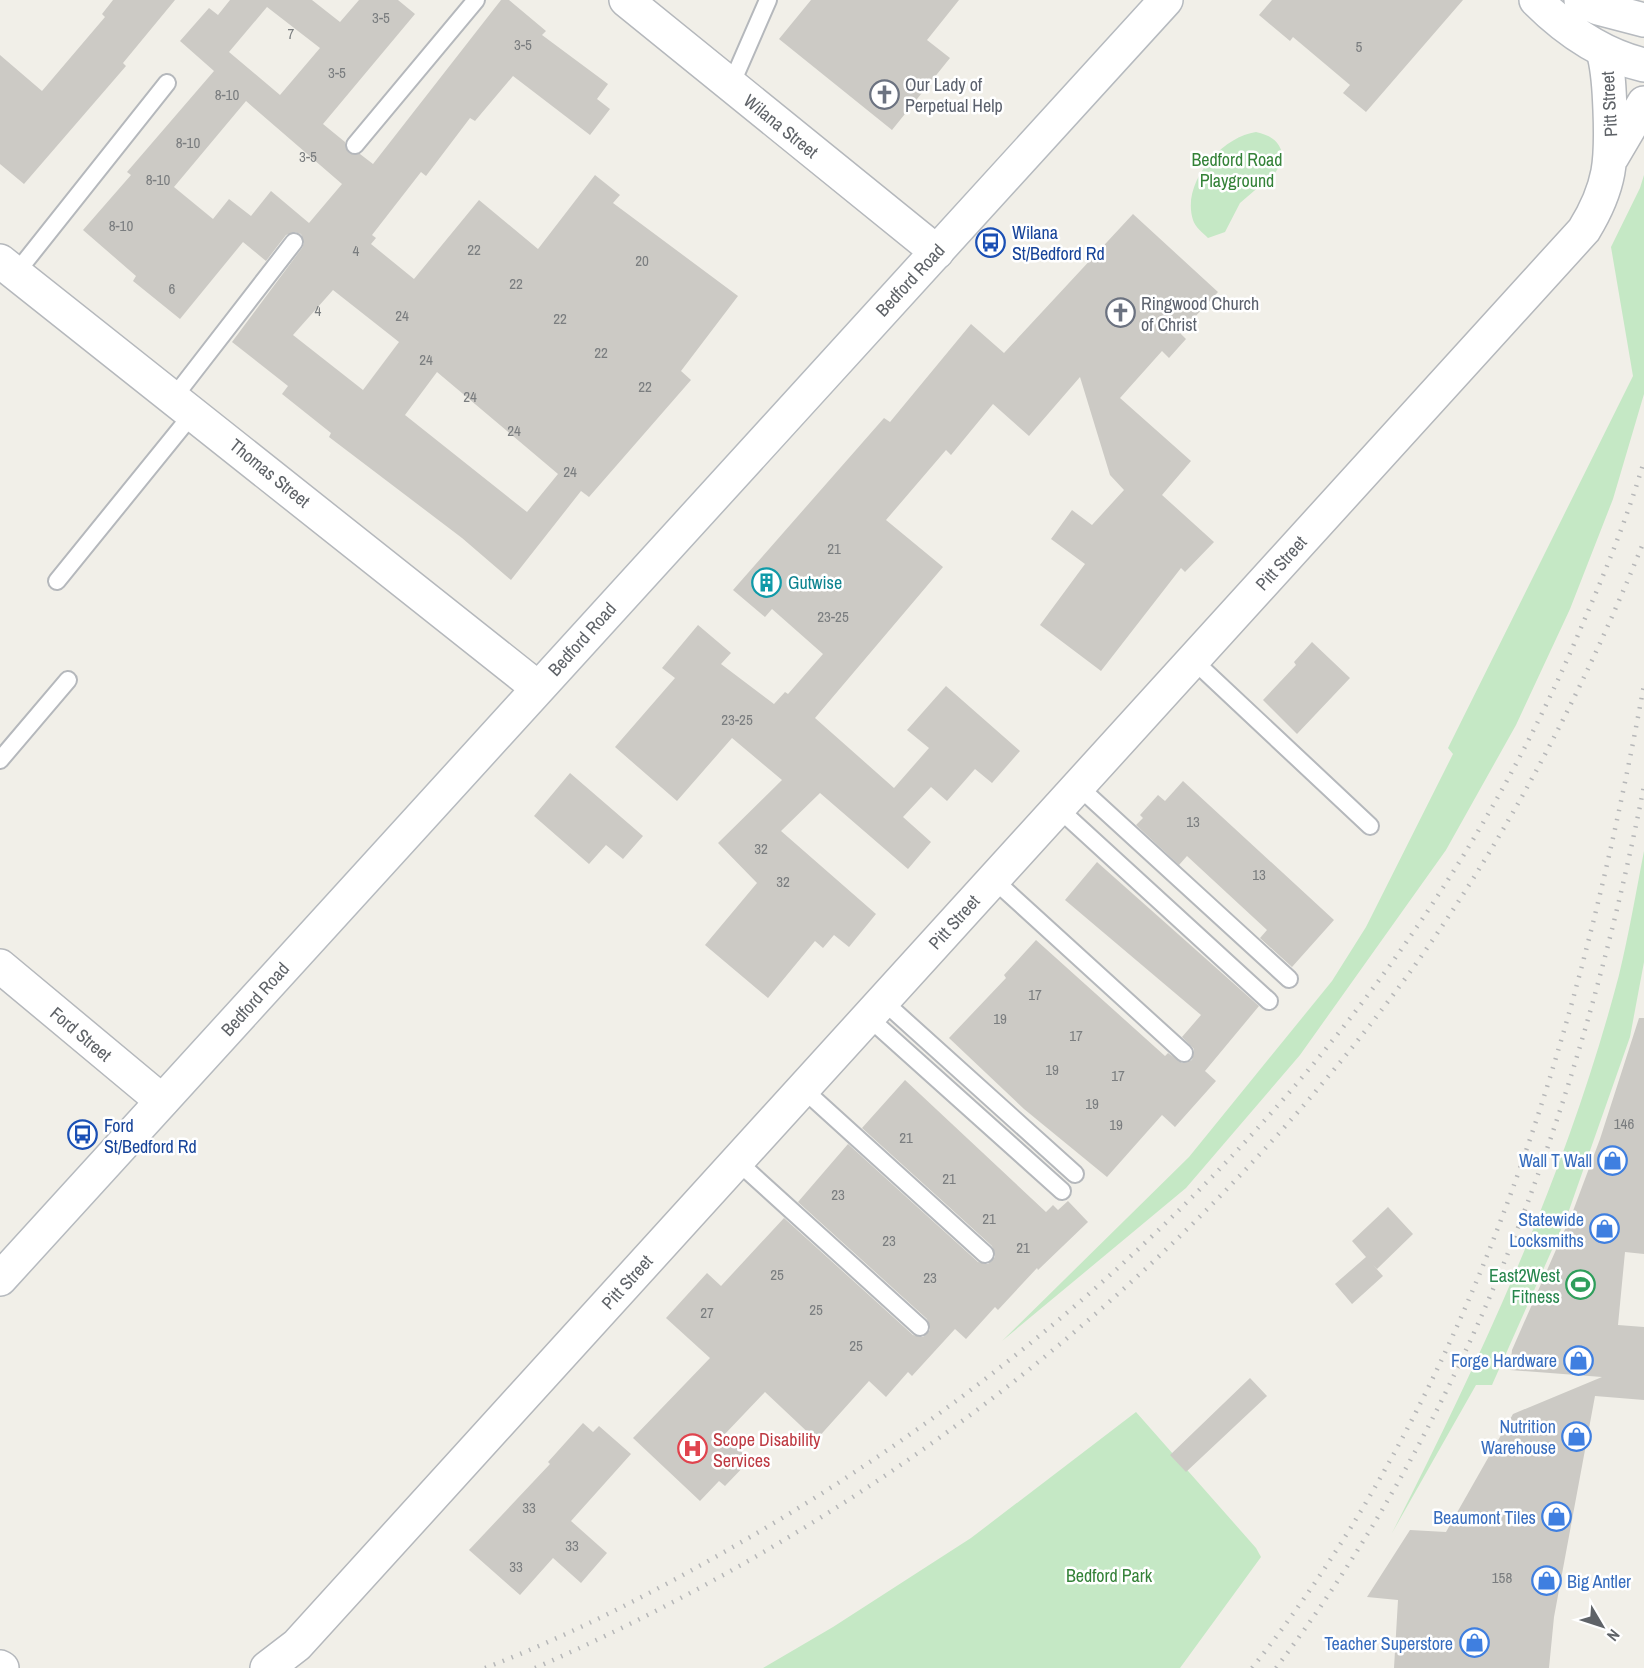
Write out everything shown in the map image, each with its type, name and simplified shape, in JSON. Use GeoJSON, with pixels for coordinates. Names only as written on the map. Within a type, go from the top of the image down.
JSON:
{"type":"FeatureCollection","features":[{"type":"Feature","properties":{"kind":"street","name":"Wilana Street"},"geometry":{"type":"LineString","coordinates":[[626,0],[937,252]]}},
{"type":"Feature","properties":{"kind":"street","name":"Bedford Road"},"geometry":{"type":"LineString","coordinates":[[0,1279],[1166,0]]}},
{"type":"Feature","properties":{"kind":"street"},"geometry":{"type":"LineString","coordinates":[[1536,0],[1559,23],[1604,51],[1644,65]]}},
{"type":"Feature","properties":{"kind":"street"},"geometry":{"type":"LineString","coordinates":[[1581,0],[1598,8],[1644,20]]}},
{"type":"Feature","properties":{"kind":"street","name":"Pitt Street"},"geometry":{"type":"LineString","coordinates":[[267,1668],[297,1645],[1584,230],[1605,188],[1612,157],[1609,71],[1604,51]]}},
{"type":"Feature","properties":{"kind":"street","name":"Pitt Street"},"geometry":{"type":"LineString","coordinates":[[1612,157],[1644,103]]}},
{"type":"Feature","properties":{"kind":"street","name":"Thomas Street"},"geometry":{"type":"LineString","coordinates":[[8,267],[538,688]]}},
{"type":"Feature","properties":{"kind":"street","name":"Ford Street"},"geometry":{"type":"LineString","coordinates":[[0,966],[162,1101]]}},
{"type":"Feature","properties":{"kind":"lane"},"geometry":{"type":"LineString","coordinates":[[355,145],[476,0]]}},
{"type":"Feature","properties":{"kind":"lane"},"geometry":{"type":"LineString","coordinates":[[731,85],[768,0]]}},
{"type":"Feature","properties":{"kind":"lane"},"geometry":{"type":"LineString","coordinates":[[8,267],[167,83]]}},
{"type":"Feature","properties":{"kind":"lane"},"geometry":{"type":"LineString","coordinates":[[57,581],[184,405],[294,242]]}},
{"type":"Feature","properties":{"kind":"lane"},"geometry":{"type":"LineString","coordinates":[[1193,660],[1370,826]]}},
{"type":"Feature","properties":{"kind":"lane"},"geometry":{"type":"LineString","coordinates":[[0,760],[68,680]]}},
{"type":"Feature","properties":{"kind":"lane"},"geometry":{"type":"LineString","coordinates":[[1068,797],[1289,979]]}},
{"type":"Feature","properties":{"kind":"lane"},"geometry":{"type":"LineString","coordinates":[[1068,797],[1269,1001]]}},
{"type":"Feature","properties":{"kind":"lane"},"geometry":{"type":"LineString","coordinates":[[993,879],[1184,1053]]}},
{"type":"Feature","properties":{"kind":"lane"},"geometry":{"type":"LineString","coordinates":[[875,1009],[1075,1174]]}},
{"type":"Feature","properties":{"kind":"lane"},"geometry":{"type":"LineString","coordinates":[[875,1009],[1062,1191]]}},
{"type":"Feature","properties":{"kind":"lane"},"geometry":{"type":"LineString","coordinates":[[803,1089],[985,1254]]}},
{"type":"Feature","properties":{"kind":"lane"},"geometry":{"type":"LineString","coordinates":[[737,1161],[920,1327]]}},
{"type":"Feature","properties":{"kind":"green space","name":"Bedford Road Playground"},"geometry":{"type":"Polygon","coordinates":[[[1256,132],[1275,141],[1284,159],[1275,173],[1240,203],[1225,232],[1208,238],[1193,220],[1191,206],[1198,177],[1218,152],[1243,136],[1256,132]]]}},
{"type":"Feature","properties":{"kind":"green space"},"geometry":{"type":"Polygon","coordinates":[[[1644,175],[1644,394],[1613,499],[1570,609],[1516,725],[1446,850],[1300,1055],[1186,1188],[1002,1341],[1189,1157],[1332,981],[1366,927],[1453,754],[1448,748],[1633,376],[1611,247],[1644,175]]]}},
{"type":"Feature","properties":{"kind":"green space"},"geometry":{"type":"Polygon","coordinates":[[[1644,851],[1644,962],[1630,1037],[1567,1216],[1492,1385],[1476,1385],[1392,1533],[1459,1398],[1549,1190],[1575,1119],[1619,975],[1644,851]]]}},
{"type":"Feature","properties":{"kind":"green space","name":"Bedford Park"},"geometry":{"type":"Polygon","coordinates":[[[1136,1412],[1256,1548],[1261,1557],[1180,1668],[763,1668],[833,1627],[971,1538],[1136,1412]]]}},
{"type":"Feature","properties":{"kind":"building"},"geometry":{"type":"Polygon","coordinates":[[[113,0],[175,0],[123,63],[126,66],[24,184],[0,164],[0,55],[42,91],[105,17],[102,14],[113,0]]]}},
{"type":"Feature","properties":{"kind":"building"},"geometry":{"type":"Polygon","coordinates":[[[230,0],[312,0],[340,22],[359,0],[398,0],[415,14],[323,124],[345,142],[349,153],[360,154],[373,164],[501,0],[509,0],[546,31],[542,35],[608,84],[597,99],[610,109],[590,135],[513,76],[475,121],[470,118],[426,176],[421,172],[372,235],[376,238],[371,244],[414,279],[479,200],[538,249],[595,175],[620,195],[613,203],[738,296],[681,371],[691,380],[589,497],[581,491],[511,580],[462,538],[329,437],[331,433],[282,394],[288,386],[232,342],[302,248],[304,243],[301,234],[295,232],[286,235],[266,261],[243,242],[180,319],[133,281],[136,276],[83,230],[131,175],[127,172],[214,71],[180,41],[209,8],[218,15],[230,0]],[[267,7],[229,52],[280,95],[320,48],[267,7]],[[246,101],[174,187],[213,219],[229,199],[251,216],[271,191],[309,223],[342,184],[246,101]],[[333,290],[293,335],[363,390],[399,342],[333,290]],[[437,372],[405,415],[527,512],[558,474],[437,372]]]}},
{"type":"Feature","properties":{"kind":"building","name":"Our Lady of Perpetual Help"},"geometry":{"type":"Polygon","coordinates":[[[811,0],[959,0],[927,40],[950,58],[892,130],[779,39],[811,0]]]}},
{"type":"Feature","properties":{"kind":"building"},"geometry":{"type":"Polygon","coordinates":[[[1272,0],[1463,0],[1366,112],[1343,93],[1350,85],[1293,37],[1290,41],[1259,15],[1272,0]]]}},
{"type":"Feature","properties":{"kind":"building"},"geometry":{"type":"Polygon","coordinates":[[[1133,214],[1218,292],[1180,333],[1186,339],[1169,358],[1162,351],[1120,398],[1191,461],[1162,495],[1214,542],[1185,572],[1181,568],[1101,671],[1040,625],[1085,564],[1051,539],[1072,510],[1092,525],[1124,490],[1110,475],[1080,377],[1029,436],[993,404],[951,455],[946,450],[886,520],[943,567],[815,718],[894,788],[929,748],[907,730],[946,686],[1020,751],[992,783],[975,769],[947,801],[931,787],[903,817],[931,842],[908,869],[820,793],[781,831],[876,914],[849,947],[834,935],[823,948],[815,941],[768,998],[705,945],[757,883],[718,843],[782,780],[732,738],[677,801],[615,747],[675,678],[662,668],[698,625],[731,653],[721,664],[774,704],[785,692],[788,694],[823,654],[772,609],[765,617],[733,590],[884,418],[890,422],[971,324],[1004,353],[1133,214]]]}},
{"type":"Feature","properties":{"kind":"building"},"geometry":{"type":"Polygon","coordinates":[[[1312,642],[1350,678],[1297,734],[1263,700],[1296,665],[1294,662],[1312,642]]]}},
{"type":"Feature","properties":{"kind":"building"},"geometry":{"type":"Polygon","coordinates":[[[570,773],[643,836],[623,859],[606,845],[589,864],[534,816],[570,773]]]}},
{"type":"Feature","properties":{"kind":"building"},"geometry":{"type":"Polygon","coordinates":[[[1183,781],[1334,920],[1292,967],[1260,938],[1267,930],[1187,856],[1179,865],[1136,825],[1143,818],[1140,815],[1158,795],[1165,801],[1183,781]]]}},
{"type":"Feature","properties":{"kind":"building"},"geometry":{"type":"Polygon","coordinates":[[[1097,862],[1259,1006],[1205,1071],[1216,1081],[1175,1127],[1162,1115],[1107,1177],[1024,1109],[949,1038],[1006,978],[1004,975],[1036,940],[1165,1056],[1168,1053],[1182,1063],[1192,1060],[1194,1049],[1182,1037],[1201,1015],[1065,900],[1097,862]]]}},
{"type":"Feature","properties":{"kind":"building"},"geometry":{"type":"Polygon","coordinates":[[[1639,1018],[1644,1018],[1644,1254],[1625,1252],[1618,1325],[1644,1327],[1644,1400],[1595,1396],[1554,1617],[1549,1668],[1394,1668],[1398,1600],[1367,1597],[1410,1530],[1446,1532],[1513,1414],[1602,1377],[1510,1370],[1512,1350],[1573,1211],[1600,1139],[1639,1018]]]}},
{"type":"Feature","properties":{"kind":"building"},"geometry":{"type":"Polygon","coordinates":[[[905,1080],[1046,1212],[1053,1205],[1058,1210],[1068,1201],[1088,1222],[1038,1270],[1037,1268],[998,1310],[995,1307],[966,1339],[955,1329],[912,1376],[908,1372],[886,1397],[869,1381],[816,1440],[765,1392],[724,1435],[750,1460],[725,1486],[719,1481],[700,1501],[633,1438],[710,1358],[666,1318],[707,1273],[721,1286],[784,1218],[913,1335],[923,1337],[930,1330],[927,1319],[798,1202],[848,1144],[978,1262],[988,1264],[995,1257],[992,1246],[862,1128],[905,1080]]]}},
{"type":"Feature","properties":{"kind":"building"},"geometry":{"type":"Polygon","coordinates":[[[1388,1207],[1413,1234],[1377,1269],[1373,1265],[1383,1276],[1352,1304],[1335,1284],[1366,1257],[1352,1241],[1388,1207]]]}},
{"type":"Feature","properties":{"kind":"building"},"geometry":{"type":"Polygon","coordinates":[[[1250,1378],[1267,1396],[1186,1472],[1170,1455],[1250,1378]]]}},
{"type":"Feature","properties":{"kind":"building"},"geometry":{"type":"Polygon","coordinates":[[[583,1423],[593,1432],[599,1426],[631,1454],[571,1521],[607,1553],[581,1583],[553,1558],[520,1595],[469,1550],[550,1464],[548,1462],[583,1423]]]}},
{"type":"Feature","properties":{"kind":"railway"},"geometry":{"type":"LineString","coordinates":[[485,1668],[589,1623],[691,1571],[757,1533],[888,1449],[1014,1356],[1133,1254],[1243,1144],[1345,1025],[1436,898],[1516,764],[1592,603],[1624,522],[1644,461]]}},
{"type":"Feature","properties":{"kind":"railway"},"geometry":{"type":"LineString","coordinates":[[535,1668],[661,1608],[783,1540],[901,1465],[1013,1382],[1120,1292],[1221,1196],[1315,1092],[1402,983],[1439,931],[1506,825],[1537,770],[1594,657],[1644,541]]}},
{"type":"Feature","properties":{"kind":"railway"},"geometry":{"type":"LineString","coordinates":[[1252,1668],[1331,1559],[1399,1445],[1458,1325],[1508,1201],[1551,1074],[1587,945],[1618,815],[1644,685]]}},
{"type":"Feature","properties":{"kind":"railway"},"geometry":{"type":"LineString","coordinates":[[1276,1668],[1345,1569],[1407,1466],[1462,1359],[1510,1248],[1552,1135],[1588,1020],[1618,903],[1644,786]]}},
{"type":"Feature","properties":{"kind":"place","name":"Our Lady of Perpetual Help"},"geometry":{"type":"Point","coordinates":[884,94]}},
{"type":"Feature","properties":{"kind":"place","name":"Wilana St/Bedford Rd"},"geometry":{"type":"Point","coordinates":[991,242]}},
{"type":"Feature","properties":{"kind":"place","name":"Ringwood Church of Christ"},"geometry":{"type":"Point","coordinates":[1120,313]}},
{"type":"Feature","properties":{"kind":"place","name":"Gutwise"},"geometry":{"type":"Point","coordinates":[767,582]}},
{"type":"Feature","properties":{"kind":"place","name":"Ford St/Bedford Rd"},"geometry":{"type":"Point","coordinates":[83,1135]}},
{"type":"Feature","properties":{"kind":"place","name":"Wall T Wall"},"geometry":{"type":"Point","coordinates":[1613,1160]}},
{"type":"Feature","properties":{"kind":"place","name":"Statewide Locksmiths"},"geometry":{"type":"Point","coordinates":[1605,1229]}},
{"type":"Feature","properties":{"kind":"place","name":"East2West Fitness"},"geometry":{"type":"Point","coordinates":[1581,1285]}},
{"type":"Feature","properties":{"kind":"place","name":"Forge Hardware"},"geometry":{"type":"Point","coordinates":[1578,1360]}},
{"type":"Feature","properties":{"kind":"place","name":"Nutrition Warehouse"},"geometry":{"type":"Point","coordinates":[1577,1436]}},
{"type":"Feature","properties":{"kind":"place","name":"Scope Disability Services"},"geometry":{"type":"Point","coordinates":[692,1449]}},
{"type":"Feature","properties":{"kind":"place","name":"Beaumont Tiles"},"geometry":{"type":"Point","coordinates":[1557,1517]}},
{"type":"Feature","properties":{"kind":"place","name":"Big Antler"},"geometry":{"type":"Point","coordinates":[1546,1581]}},
{"type":"Feature","properties":{"kind":"place","name":"Teacher Superstore"},"geometry":{"type":"Point","coordinates":[1474,1643]}}]}
